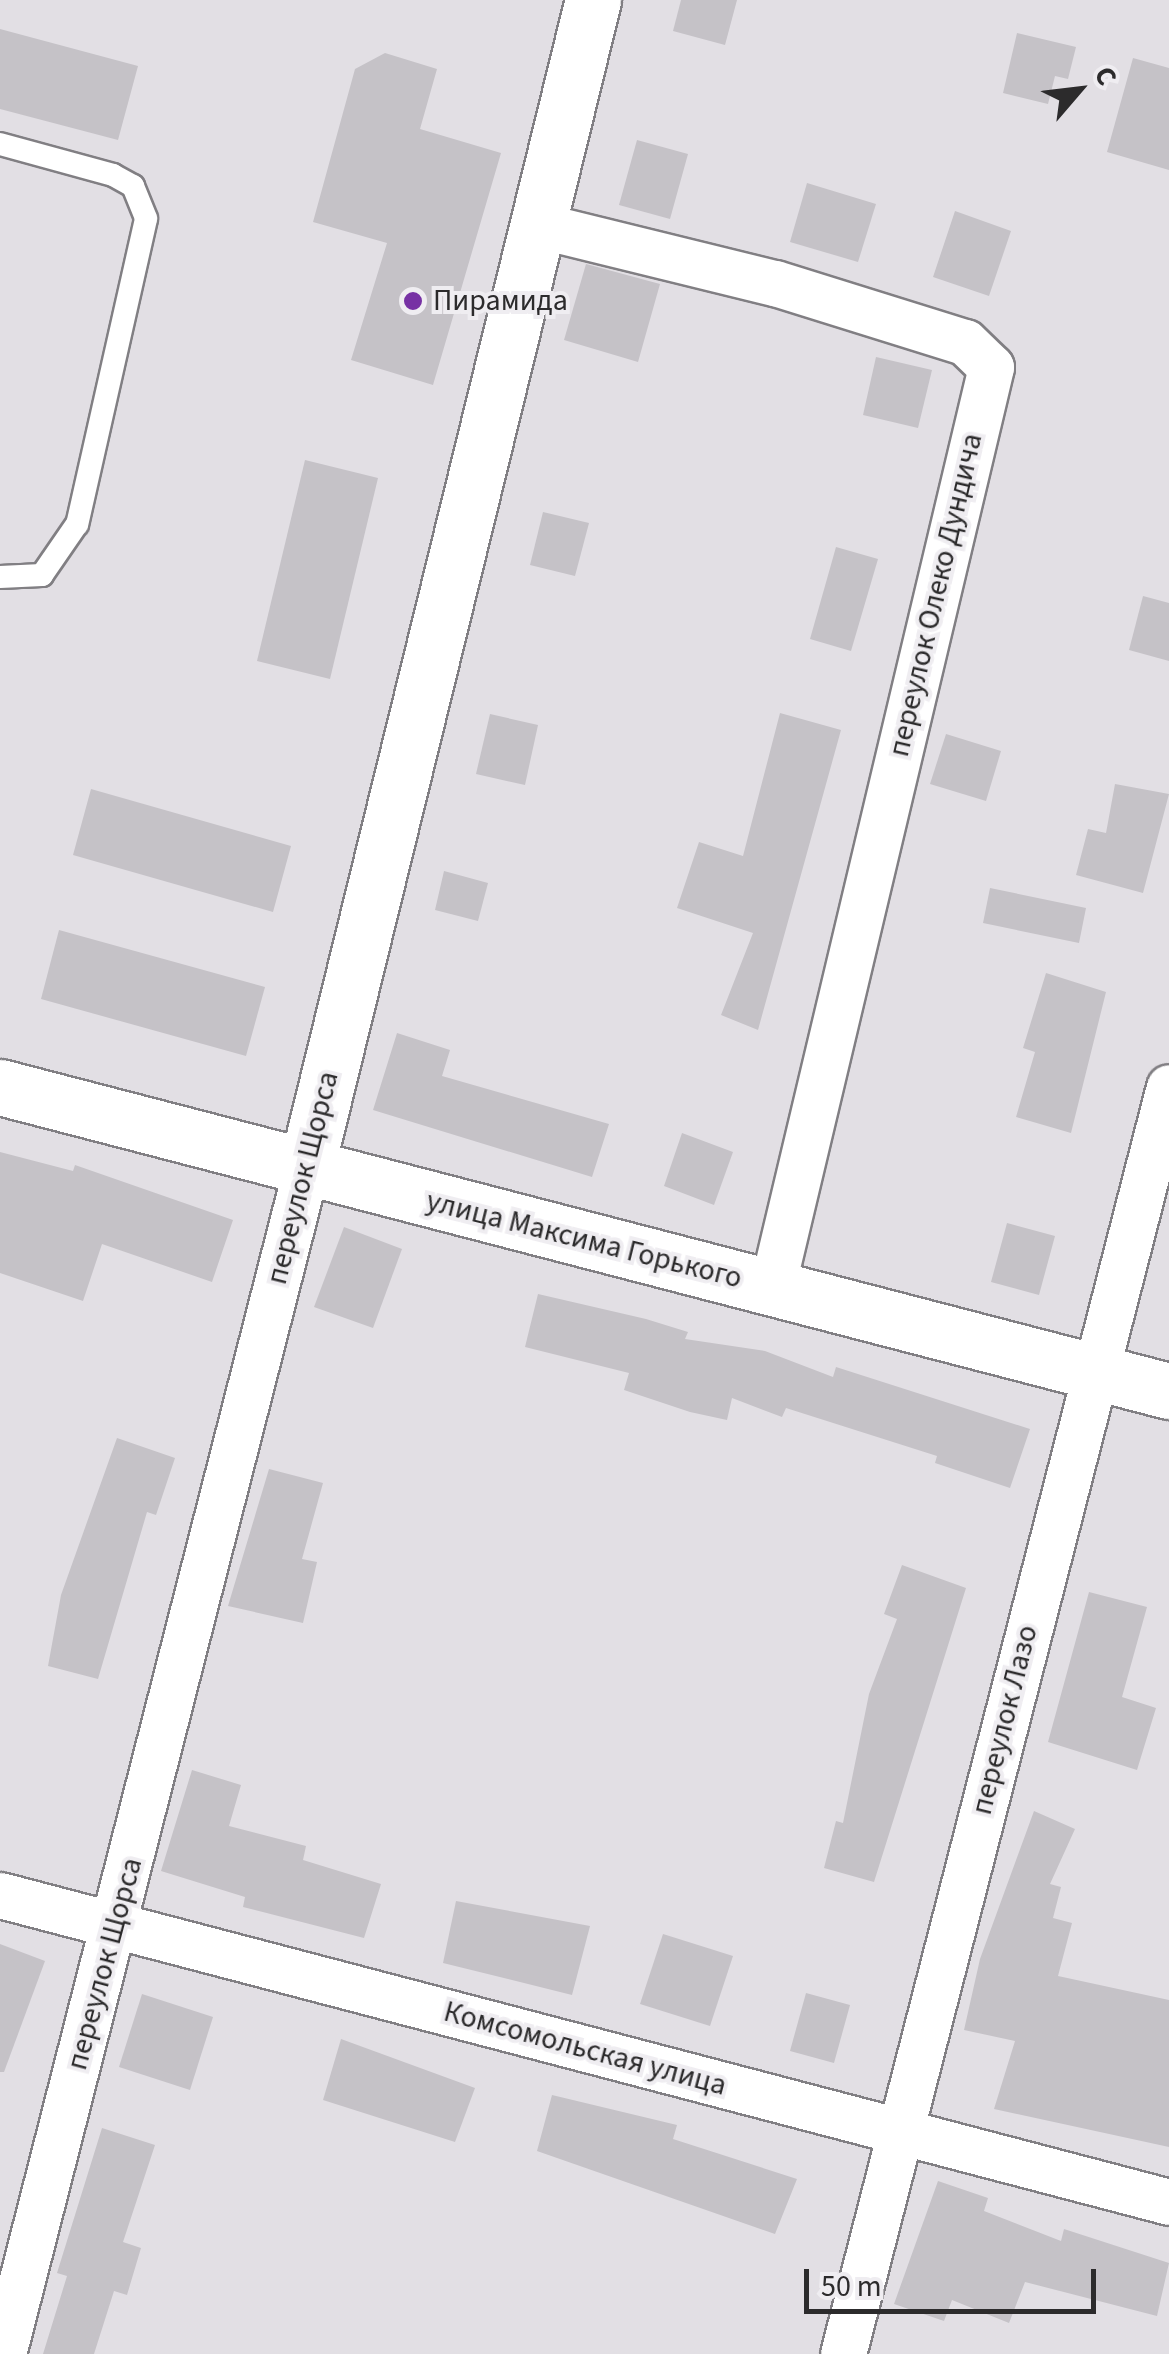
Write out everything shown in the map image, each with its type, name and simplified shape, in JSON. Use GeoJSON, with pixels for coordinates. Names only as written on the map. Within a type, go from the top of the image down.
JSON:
{"type":"FeatureCollection","features":[{"type":"Feature","properties":{"kind":"main road","name":"переулок Щорса"},"geometry":{"type":"LineString","coordinates":[[306,1169],[593,0]]}},
{"type":"Feature","properties":{"kind":"main road","name":"улица Максима Горького"},"geometry":{"type":"LineString","coordinates":[[0,1086],[1169,1392]]}},
{"type":"Feature","properties":{"kind":"street","name":"переулок Олеко Дундича"},"geometry":{"type":"LineString","coordinates":[[538,225],[775,283],[965,342],[990,367],[772,1288]]}},
{"type":"Feature","properties":{"kind":"street","name":"переулок Лазо"},"geometry":{"type":"LineString","coordinates":[[843,2354],[1169,1088]]}},
{"type":"Feature","properties":{"kind":"street","name":"переулок Щорса"},"geometry":{"type":"LineString","coordinates":[[3,2354],[7,2307],[116,1926],[306,1169]]}},
{"type":"Feature","properties":{"kind":"street","name":"Комсомольская улица"},"geometry":{"type":"LineString","coordinates":[[0,1895],[1169,2202]]}},
{"type":"Feature","properties":{"kind":"lane"},"geometry":{"type":"LineString","coordinates":[[0,144],[113,175],[133,186],[146,218],[77,524],[42,575],[0,577]]}},
{"type":"Feature","properties":{"kind":"building"},"geometry":{"type":"Polygon","coordinates":[[[681,0],[737,0],[725,45],[673,31],[681,0]]]}},
{"type":"Feature","properties":{"kind":"building"},"geometry":{"type":"Polygon","coordinates":[[[0,29],[138,66],[118,140],[0,109],[0,29]]]}},
{"type":"Feature","properties":{"kind":"building"},"geometry":{"type":"Polygon","coordinates":[[[1017,33],[1076,47],[1068,79],[1055,76],[1048,104],[1003,93],[1017,33]]]}},
{"type":"Feature","properties":{"kind":"building"},"geometry":{"type":"Polygon","coordinates":[[[385,53],[437,69],[420,129],[501,153],[433,385],[351,360],[387,243],[313,222],[355,69],[385,53]]]}},
{"type":"Feature","properties":{"kind":"building"},"geometry":{"type":"Polygon","coordinates":[[[1133,58],[1169,68],[1169,170],[1107,152],[1133,58]]]}},
{"type":"Feature","properties":{"kind":"building"},"geometry":{"type":"Polygon","coordinates":[[[637,140],[688,154],[670,219],[619,205],[637,140]]]}},
{"type":"Feature","properties":{"kind":"building"},"geometry":{"type":"Polygon","coordinates":[[[807,183],[876,204],[858,262],[790,242],[807,183]]]}},
{"type":"Feature","properties":{"kind":"building"},"geometry":{"type":"Polygon","coordinates":[[[955,211],[1011,231],[989,296],[933,277],[955,211]]]}},
{"type":"Feature","properties":{"kind":"building"},"geometry":{"type":"Polygon","coordinates":[[[586,264],[660,284],[638,362],[564,340],[586,264]]]}},
{"type":"Feature","properties":{"kind":"building"},"geometry":{"type":"Polygon","coordinates":[[[876,357],[932,370],[918,428],[863,415],[876,357]]]}},
{"type":"Feature","properties":{"kind":"building"},"geometry":{"type":"Polygon","coordinates":[[[305,460],[378,478],[330,679],[257,661],[305,460]]]}},
{"type":"Feature","properties":{"kind":"building"},"geometry":{"type":"Polygon","coordinates":[[[543,512],[589,523],[575,576],[530,565],[543,512]]]}},
{"type":"Feature","properties":{"kind":"building"},"geometry":{"type":"Polygon","coordinates":[[[836,547],[878,559],[851,651],[810,639],[836,547]]]}},
{"type":"Feature","properties":{"kind":"building"},"geometry":{"type":"Polygon","coordinates":[[[1143,596],[1169,603],[1169,661],[1129,650],[1143,596]]]}},
{"type":"Feature","properties":{"kind":"building"},"geometry":{"type":"Polygon","coordinates":[[[780,713],[841,730],[758,1030],[721,1015],[753,933],[677,908],[699,842],[743,856],[780,713]]]}},
{"type":"Feature","properties":{"kind":"building"},"geometry":{"type":"Polygon","coordinates":[[[490,714],[538,725],[525,785],[476,774],[490,714]]]}},
{"type":"Feature","properties":{"kind":"building"},"geometry":{"type":"Polygon","coordinates":[[[946,734],[1001,751],[986,801],[930,784],[946,734]]]}},
{"type":"Feature","properties":{"kind":"building"},"geometry":{"type":"Polygon","coordinates":[[[1115,784],[1169,794],[1143,893],[1076,875],[1088,829],[1106,833],[1115,784]]]}},
{"type":"Feature","properties":{"kind":"building"},"geometry":{"type":"Polygon","coordinates":[[[91,789],[291,846],[273,912],[73,855],[91,789]]]}},
{"type":"Feature","properties":{"kind":"building"},"geometry":{"type":"Polygon","coordinates":[[[444,871],[488,883],[478,921],[435,910],[444,871]]]}},
{"type":"Feature","properties":{"kind":"building"},"geometry":{"type":"Polygon","coordinates":[[[990,888],[1086,908],[1079,943],[983,923],[990,888]]]}},
{"type":"Feature","properties":{"kind":"building"},"geometry":{"type":"Polygon","coordinates":[[[59,930],[265,987],[246,1056],[41,999],[59,930]]]}},
{"type":"Feature","properties":{"kind":"building"},"geometry":{"type":"Polygon","coordinates":[[[1046,973],[1106,992],[1071,1133],[1016,1117],[1035,1052],[1023,1048],[1046,973]]]}},
{"type":"Feature","properties":{"kind":"building"},"geometry":{"type":"Polygon","coordinates":[[[397,1033],[450,1050],[442,1076],[609,1124],[592,1177],[373,1110],[397,1033]]]}},
{"type":"Feature","properties":{"kind":"building"},"geometry":{"type":"Polygon","coordinates":[[[682,1133],[733,1152],[714,1205],[664,1186],[682,1133]]]}},
{"type":"Feature","properties":{"kind":"building"},"geometry":{"type":"Polygon","coordinates":[[[0,1152],[73,1171],[75,1165],[233,1220],[212,1282],[102,1244],[83,1301],[0,1273],[0,1152]]]}},
{"type":"Feature","properties":{"kind":"building"},"geometry":{"type":"Polygon","coordinates":[[[1007,1223],[1055,1236],[1039,1295],[991,1282],[1007,1223]]]}},
{"type":"Feature","properties":{"kind":"building"},"geometry":{"type":"Polygon","coordinates":[[[344,1227],[402,1249],[373,1328],[314,1307],[344,1227]]]}},
{"type":"Feature","properties":{"kind":"building"},"geometry":{"type":"Polygon","coordinates":[[[538,1294],[646,1319],[688,1332],[685,1339],[765,1351],[833,1377],[836,1367],[1030,1429],[1010,1488],[935,1463],[937,1456],[786,1408],[782,1417],[732,1398],[727,1420],[624,1390],[629,1373],[525,1347],[538,1294]]]}},
{"type":"Feature","properties":{"kind":"building"},"geometry":{"type":"Polygon","coordinates":[[[117,1438],[175,1458],[156,1515],[147,1512],[98,1679],[48,1666],[61,1595],[117,1438]]]}},
{"type":"Feature","properties":{"kind":"building"},"geometry":{"type":"Polygon","coordinates":[[[269,1469],[323,1483],[302,1559],[317,1562],[303,1623],[228,1606],[269,1469]]]}},
{"type":"Feature","properties":{"kind":"building"},"geometry":{"type":"Polygon","coordinates":[[[902,1565],[966,1588],[874,1882],[824,1868],[836,1821],[843,1823],[869,1694],[897,1619],[884,1614],[902,1565]]]}},
{"type":"Feature","properties":{"kind":"building"},"geometry":{"type":"Polygon","coordinates":[[[1089,1592],[1147,1607],[1122,1697],[1156,1708],[1137,1770],[1048,1742],[1089,1592]]]}},
{"type":"Feature","properties":{"kind":"building"},"geometry":{"type":"Polygon","coordinates":[[[192,1770],[241,1785],[229,1826],[306,1846],[303,1860],[381,1884],[364,1938],[243,1907],[245,1897],[161,1871],[192,1770]]]}},
{"type":"Feature","properties":{"kind":"building"},"geometry":{"type":"Polygon","coordinates":[[[1034,1811],[1075,1829],[1050,1884],[1061,1887],[1053,1918],[1072,1923],[1058,1976],[1169,2000],[1169,2147],[994,2109],[1015,2041],[964,2030],[980,1959],[1034,1811]]]}},
{"type":"Feature","properties":{"kind":"building"},"geometry":{"type":"Polygon","coordinates":[[[456,1901],[590,1926],[572,1995],[443,1963],[456,1901]]]}},
{"type":"Feature","properties":{"kind":"building"},"geometry":{"type":"Polygon","coordinates":[[[663,1934],[733,1956],[710,2026],[640,2004],[663,1934]]]}},
{"type":"Feature","properties":{"kind":"building"},"geometry":{"type":"Polygon","coordinates":[[[0,1944],[45,1961],[4,2072],[0,2072],[0,1944]]]}},
{"type":"Feature","properties":{"kind":"building"},"geometry":{"type":"Polygon","coordinates":[[[806,1993],[850,2005],[834,2063],[790,2051],[806,1993]]]}},
{"type":"Feature","properties":{"kind":"building"},"geometry":{"type":"Polygon","coordinates":[[[142,1994],[213,2017],[190,2090],[119,2067],[142,1994]]]}},
{"type":"Feature","properties":{"kind":"building"},"geometry":{"type":"Polygon","coordinates":[[[341,2039],[475,2088],[455,2142],[323,2100],[341,2039]]]}},
{"type":"Feature","properties":{"kind":"building"},"geometry":{"type":"Polygon","coordinates":[[[552,2095],[677,2125],[673,2139],[797,2179],[775,2234],[537,2151],[552,2095]]]}},
{"type":"Feature","properties":{"kind":"building"},"geometry":{"type":"Polygon","coordinates":[[[102,2128],[155,2145],[123,2242],[141,2248],[127,2295],[114,2291],[94,2354],[43,2354],[67,2276],[57,2273],[102,2128]]]}},
{"type":"Feature","properties":{"kind":"building"},"geometry":{"type":"Polygon","coordinates":[[[938,2181],[988,2198],[984,2211],[1061,2241],[1064,2229],[1169,2263],[1157,2316],[1025,2282],[1009,2323],[952,2300],[944,2321],[894,2304],[938,2181]]]}},
{"type":"Feature","properties":{"kind":"place","name":"Пирамида"},"geometry":{"type":"Point","coordinates":[413,301]}}]}
